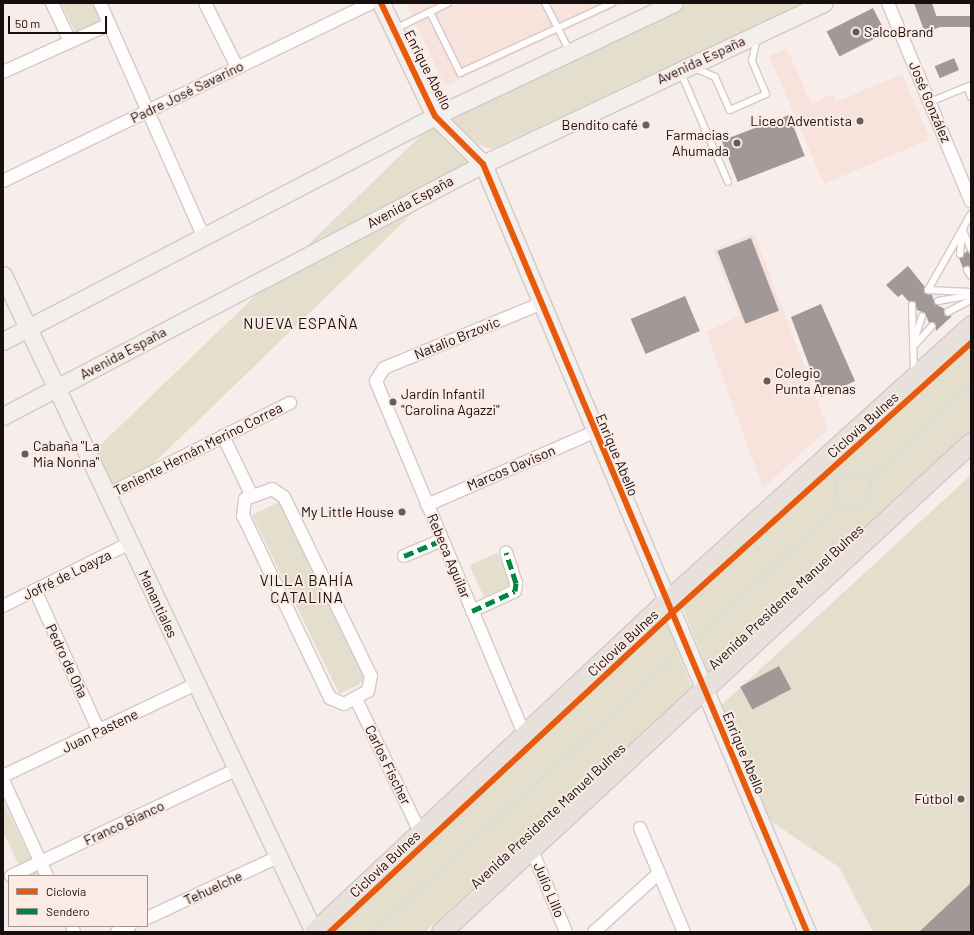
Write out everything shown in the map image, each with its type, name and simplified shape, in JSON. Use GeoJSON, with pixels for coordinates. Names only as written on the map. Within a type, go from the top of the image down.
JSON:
{"type":"FeatureCollection","features":[{"type":"Feature","properties":{"kind":"main road","name":"Enrique Abello"},"geometry":{"type":"LineString","coordinates":[[381,3],[435,116],[483,164],[540,304],[807,932]]}},
{"type":"Feature","properties":{"kind":"main road"},"geometry":{"type":"LineString","coordinates":[[3,341],[203,235],[435,116],[674,3]]}},
{"type":"Feature","properties":{"kind":"main road","name":"Avenida España"},"geometry":{"type":"LineString","coordinates":[[3,416],[483,164],[824,3]]}},
{"type":"Feature","properties":{"kind":"main road","name":"Manantiales"},"geometry":{"type":"LineString","coordinates":[[3,275],[314,932]]}},
{"type":"Feature","properties":{"kind":"main road"},"geometry":{"type":"LineString","coordinates":[[314,932],[525,736],[666,602],[971,325]]}},
{"type":"Feature","properties":{"kind":"main road","name":"Avenida Presidente Manuel Bulnes"},"geometry":{"type":"LineString","coordinates":[[441,932],[971,442]]}},
{"type":"Feature","properties":{"kind":"street"},"geometry":{"type":"LineString","coordinates":[[52,3],[70,41]]}},
{"type":"Feature","properties":{"kind":"street"},"geometry":{"type":"LineString","coordinates":[[100,3],[203,235]]}},
{"type":"Feature","properties":{"kind":"street"},"geometry":{"type":"LineString","coordinates":[[205,3],[237,67]]}},
{"type":"Feature","properties":{"kind":"street","name":"Padre José Savarino"},"geometry":{"type":"LineString","coordinates":[[3,181],[372,3]]}},
{"type":"Feature","properties":{"kind":"street","name":"José González"},"geometry":{"type":"LineString","coordinates":[[888,3],[971,201]]}},
{"type":"Feature","properties":{"kind":"street"},"geometry":{"type":"LineString","coordinates":[[3,72],[110,24]]}},
{"type":"Feature","properties":{"kind":"street","name":"Natalio Brzovic"},"geometry":{"type":"LineString","coordinates":[[377,375],[384,368],[540,304]]}},
{"type":"Feature","properties":{"kind":"street","name":"Rebeca Aguilar"},"geometry":{"type":"LineString","coordinates":[[377,375],[377,384],[525,736]]}},
{"type":"Feature","properties":{"kind":"street","name":"Teniente Hernán Merino Correa"},"geometry":{"type":"LineString","coordinates":[[107,494],[290,403]]}},
{"type":"Feature","properties":{"kind":"street","name":"Marcos Davison"},"geometry":{"type":"LineString","coordinates":[[427,504],[594,432]]}},
{"type":"Feature","properties":{"kind":"street"},"geometry":{"type":"LineString","coordinates":[[223,436],[252,496]]}},
{"type":"Feature","properties":{"kind":"street"},"geometry":{"type":"LineString","coordinates":[[272,489],[284,497],[371,676],[368,691],[356,699],[340,704],[330,698],[244,516],[244,502],[252,496],[272,489]]}},
{"type":"Feature","properties":{"kind":"street"},"geometry":{"type":"LineString","coordinates":[[404,556],[442,540]]}},
{"type":"Feature","properties":{"kind":"street","name":"Jofré de Loayza"},"geometry":{"type":"LineString","coordinates":[[3,606],[130,544]]}},
{"type":"Feature","properties":{"kind":"street"},"geometry":{"type":"LineString","coordinates":[[472,611],[516,591],[516,582],[506,554]]}},
{"type":"Feature","properties":{"kind":"street","name":"Pedro de Oña"},"geometry":{"type":"LineString","coordinates":[[35,590],[100,731]]}},
{"type":"Feature","properties":{"kind":"street","name":"Juan Pastene"},"geometry":{"type":"LineString","coordinates":[[3,776],[196,684]]}},
{"type":"Feature","properties":{"kind":"street","name":"Carlos Fischer"},"geometry":{"type":"LineString","coordinates":[[356,699],[420,832]]}},
{"type":"Feature","properties":{"kind":"street","name":"Franco Bianco"},"geometry":{"type":"LineString","coordinates":[[14,875],[237,769]]}},
{"type":"Feature","properties":{"kind":"street"},"geometry":{"type":"LineString","coordinates":[[3,780],[47,875]]}},
{"type":"Feature","properties":{"kind":"street"},"geometry":{"type":"LineString","coordinates":[[640,828],[684,932]]}},
{"type":"Feature","properties":{"kind":"street","name":"Julio Lillo"},"geometry":{"type":"LineString","coordinates":[[531,848],[566,932]]}},
{"type":"Feature","properties":{"kind":"street","name":"Tehuelche"},"geometry":{"type":"LineString","coordinates":[[148,918],[278,857]]}},
{"type":"Feature","properties":{"kind":"street"},"geometry":{"type":"LineString","coordinates":[[594,932],[659,873]]}},
{"type":"Feature","properties":{"kind":"street"},"geometry":{"type":"LineString","coordinates":[[117,932],[128,927]]}},
{"type":"Feature","properties":{"kind":"lane"},"geometry":{"type":"LineString","coordinates":[[394,29],[448,3]]}},
{"type":"Feature","properties":{"kind":"lane"},"geometry":{"type":"LineString","coordinates":[[545,3],[570,52]]}},
{"type":"Feature","properties":{"kind":"lane"},"geometry":{"type":"LineString","coordinates":[[430,12],[460,73],[612,3]]}},
{"type":"Feature","properties":{"kind":"lane"},"geometry":{"type":"LineString","coordinates":[[685,68],[715,77],[730,110],[766,94],[752,61],[757,34]]}},
{"type":"Feature","properties":{"kind":"lane"},"geometry":{"type":"LineString","coordinates":[[685,68],[728,182]]}},
{"type":"Feature","properties":{"kind":"lane"},"geometry":{"type":"LineString","coordinates":[[930,102],[969,86],[971,97]]}},
{"type":"Feature","properties":{"kind":"lane"},"geometry":{"type":"LineString","coordinates":[[971,214],[928,290],[971,292]]}},
{"type":"Feature","properties":{"kind":"lane"},"geometry":{"type":"LineString","coordinates":[[962,230],[971,249]]}},
{"type":"Feature","properties":{"kind":"lane"},"geometry":{"type":"LineString","coordinates":[[960,254],[962,230]]}},
{"type":"Feature","properties":{"kind":"lane"},"geometry":{"type":"LineString","coordinates":[[967,270],[971,276]]}},
{"type":"Feature","properties":{"kind":"lane"},"geometry":{"type":"LineString","coordinates":[[938,301],[971,295]]}},
{"type":"Feature","properties":{"kind":"lane"},"geometry":{"type":"LineString","coordinates":[[948,312],[971,300]]}},
{"type":"Feature","properties":{"kind":"lane"},"geometry":{"type":"LineString","coordinates":[[912,304],[912,348],[914,376]]}},
{"type":"Feature","properties":{"kind":"lane"},"geometry":{"type":"LineString","coordinates":[[912,348],[922,316]]}},
{"type":"Feature","properties":{"kind":"lane"},"geometry":{"type":"LineString","coordinates":[[912,348],[932,326]]}},
{"type":"Feature","properties":{"kind":"path"},"geometry":{"type":"LineString","coordinates":[[869,479],[971,382]]}},
{"type":"Feature","properties":{"kind":"path"},"geometry":{"type":"LineString","coordinates":[[859,472],[869,479],[873,491],[869,503],[858,510],[840,504],[836,487],[841,477],[859,472]]}},
{"type":"Feature","properties":{"kind":"path"},"geometry":{"type":"LineString","coordinates":[[372,932],[840,504]]}},
{"type":"Feature","properties":{"kind":"shaded area"},"geometry":{"type":"Polygon","coordinates":[[[61,3],[92,3],[101,21],[75,32],[61,3]]]}},
{"type":"Feature","properties":{"kind":"shaded area"},"geometry":{"type":"Polygon","coordinates":[[[406,3],[625,3],[445,86],[406,3]]]}},
{"type":"Feature","properties":{"kind":"shaded area"},"geometry":{"type":"Polygon","coordinates":[[[687,3],[804,3],[492,149],[479,145],[451,120],[452,113],[687,3]]]}},
{"type":"Feature","properties":{"kind":"shaded area","name":"Liceo Adventista"},"geometry":{"type":"Polygon","coordinates":[[[787,49],[811,104],[833,94],[836,102],[902,74],[930,139],[824,184],[769,56],[787,49]]]}},
{"type":"Feature","properties":{"kind":"shaded area"},"geometry":{"type":"Polygon","coordinates":[[[433,124],[468,160],[118,498],[83,462],[433,124]]]}},
{"type":"Feature","properties":{"kind":"shaded area","name":"Colegio Punta Arenas"},"geometry":{"type":"Polygon","coordinates":[[[754,233],[828,429],[763,488],[706,332],[739,316],[713,250],[754,233]]]}},
{"type":"Feature","properties":{"kind":"shaded area"},"geometry":{"type":"Polygon","coordinates":[[[971,343],[971,441],[710,676],[680,601],[971,343]]]}},
{"type":"Feature","properties":{"kind":"shaded area"},"geometry":{"type":"Polygon","coordinates":[[[971,475],[971,932],[873,932],[839,867],[766,818],[718,708],[971,475]]]}},
{"type":"Feature","properties":{"kind":"shaded area"},"geometry":{"type":"Polygon","coordinates":[[[279,502],[366,681],[339,694],[252,515],[279,502]]]}},
{"type":"Feature","properties":{"kind":"shaded area"},"geometry":{"type":"Polygon","coordinates":[[[497,553],[511,585],[484,597],[470,565],[497,553]]]}},
{"type":"Feature","properties":{"kind":"shaded area"},"geometry":{"type":"Polygon","coordinates":[[[664,615],[692,688],[425,932],[327,932],[664,615]]]}},
{"type":"Feature","properties":{"kind":"shaded area"},"geometry":{"type":"Polygon","coordinates":[[[3,801],[39,875],[24,875],[3,832],[3,801]]]}},
{"type":"Feature","properties":{"kind":"building"},"geometry":{"type":"Polygon","coordinates":[[[914,3],[932,3],[940,27],[925,33],[914,3]]]}},
{"type":"Feature","properties":{"kind":"building","name":"SalcoBrand"},"geometry":{"type":"Polygon","coordinates":[[[873,8],[886,33],[839,57],[827,32],[873,8]]]}},
{"type":"Feature","properties":{"kind":"building"},"geometry":{"type":"Polygon","coordinates":[[[933,16],[971,16],[971,27],[933,27],[933,16]]]}},
{"type":"Feature","properties":{"kind":"building"},"geometry":{"type":"Polygon","coordinates":[[[954,58],[959,70],[940,78],[935,66],[954,58]]]}},
{"type":"Feature","properties":{"kind":"building"},"geometry":{"type":"Polygon","coordinates":[[[789,115],[805,156],[738,182],[722,141],[789,115]]]}},
{"type":"Feature","properties":{"kind":"building"},"geometry":{"type":"Polygon","coordinates":[[[751,238],[779,311],[745,324],[717,251],[751,238]]]}},
{"type":"Feature","properties":{"kind":"building"},"geometry":{"type":"Polygon","coordinates":[[[967,251],[971,253],[971,268],[967,266],[963,268],[959,258],[967,251]]]}},
{"type":"Feature","properties":{"kind":"building"},"geometry":{"type":"Polygon","coordinates":[[[908,266],[925,287],[924,293],[932,295],[935,304],[945,309],[945,316],[952,316],[936,331],[935,323],[929,323],[925,313],[917,310],[914,301],[909,302],[902,294],[898,297],[886,285],[908,266]]]}},
{"type":"Feature","properties":{"kind":"building"},"geometry":{"type":"Polygon","coordinates":[[[685,296],[700,331],[646,354],[631,319],[685,296]]]}},
{"type":"Feature","properties":{"kind":"building"},"geometry":{"type":"Polygon","coordinates":[[[821,304],[855,381],[821,397],[791,317],[821,304]]]}},
{"type":"Feature","properties":{"kind":"building"},"geometry":{"type":"Polygon","coordinates":[[[779,666],[791,689],[752,710],[740,687],[779,666]]]}},
{"type":"Feature","properties":{"kind":"building"},"geometry":{"type":"Polygon","coordinates":[[[971,883],[971,932],[919,932],[971,883]]]}},
{"type":"Feature","properties":{"kind":"marked path"},"geometry":{"type":"LineString","coordinates":[[404,556],[442,540]]}},
{"type":"Feature","properties":{"kind":"marked path"},"geometry":{"type":"LineString","coordinates":[[472,611],[515,591],[516,583],[506,553]]}},
{"type":"Feature","properties":{"kind":"cycle path"},"geometry":{"type":"LineString","coordinates":[[381,3],[435,116],[483,164],[807,932]]}},
{"type":"Feature","properties":{"kind":"cycle path","name":"Ciclovía Bulnes"},"geometry":{"type":"LineString","coordinates":[[330,932],[671,614],[971,343]]}},
{"type":"Feature","properties":{"kind":"place","name":"SalcoBrand"},"geometry":{"type":"Point","coordinates":[856,32]}},
{"type":"Feature","properties":{"kind":"place","name":"Liceo Adventista"},"geometry":{"type":"Point","coordinates":[860,121]}},
{"type":"Feature","properties":{"kind":"place","name":"Bendito café"},"geometry":{"type":"Point","coordinates":[646,125]}},
{"type":"Feature","properties":{"kind":"place","name":"Farmacias Ahumada"},"geometry":{"type":"Point","coordinates":[737,143]}},
{"type":"Feature","properties":{"kind":"place","name":"Colegio Punta Arenas"},"geometry":{"type":"Point","coordinates":[767,381]}},
{"type":"Feature","properties":{"kind":"place","name":"Jardín Infantil \"Carolina Agazzi\""},"geometry":{"type":"Point","coordinates":[393,402]}},
{"type":"Feature","properties":{"kind":"place","name":"Cabaña \"La Mia Nonna\""},"geometry":{"type":"Point","coordinates":[25,454]}},
{"type":"Feature","properties":{"kind":"place","name":"My Little House"},"geometry":{"type":"Point","coordinates":[402,512]}},
{"type":"Feature","properties":{"kind":"place","name":"Fútbol"},"geometry":{"type":"Point","coordinates":[961,799]}},
{"type":"Feature","properties":{"kind":"district","name":"NUEVA ESPAÑA"},"geometry":{"type":"Point","coordinates":[301,324]}},
{"type":"Feature","properties":{"kind":"district","name":"VILLA BAHÍA CATALINA"},"geometry":{"type":"Point","coordinates":[307,588]}}]}
